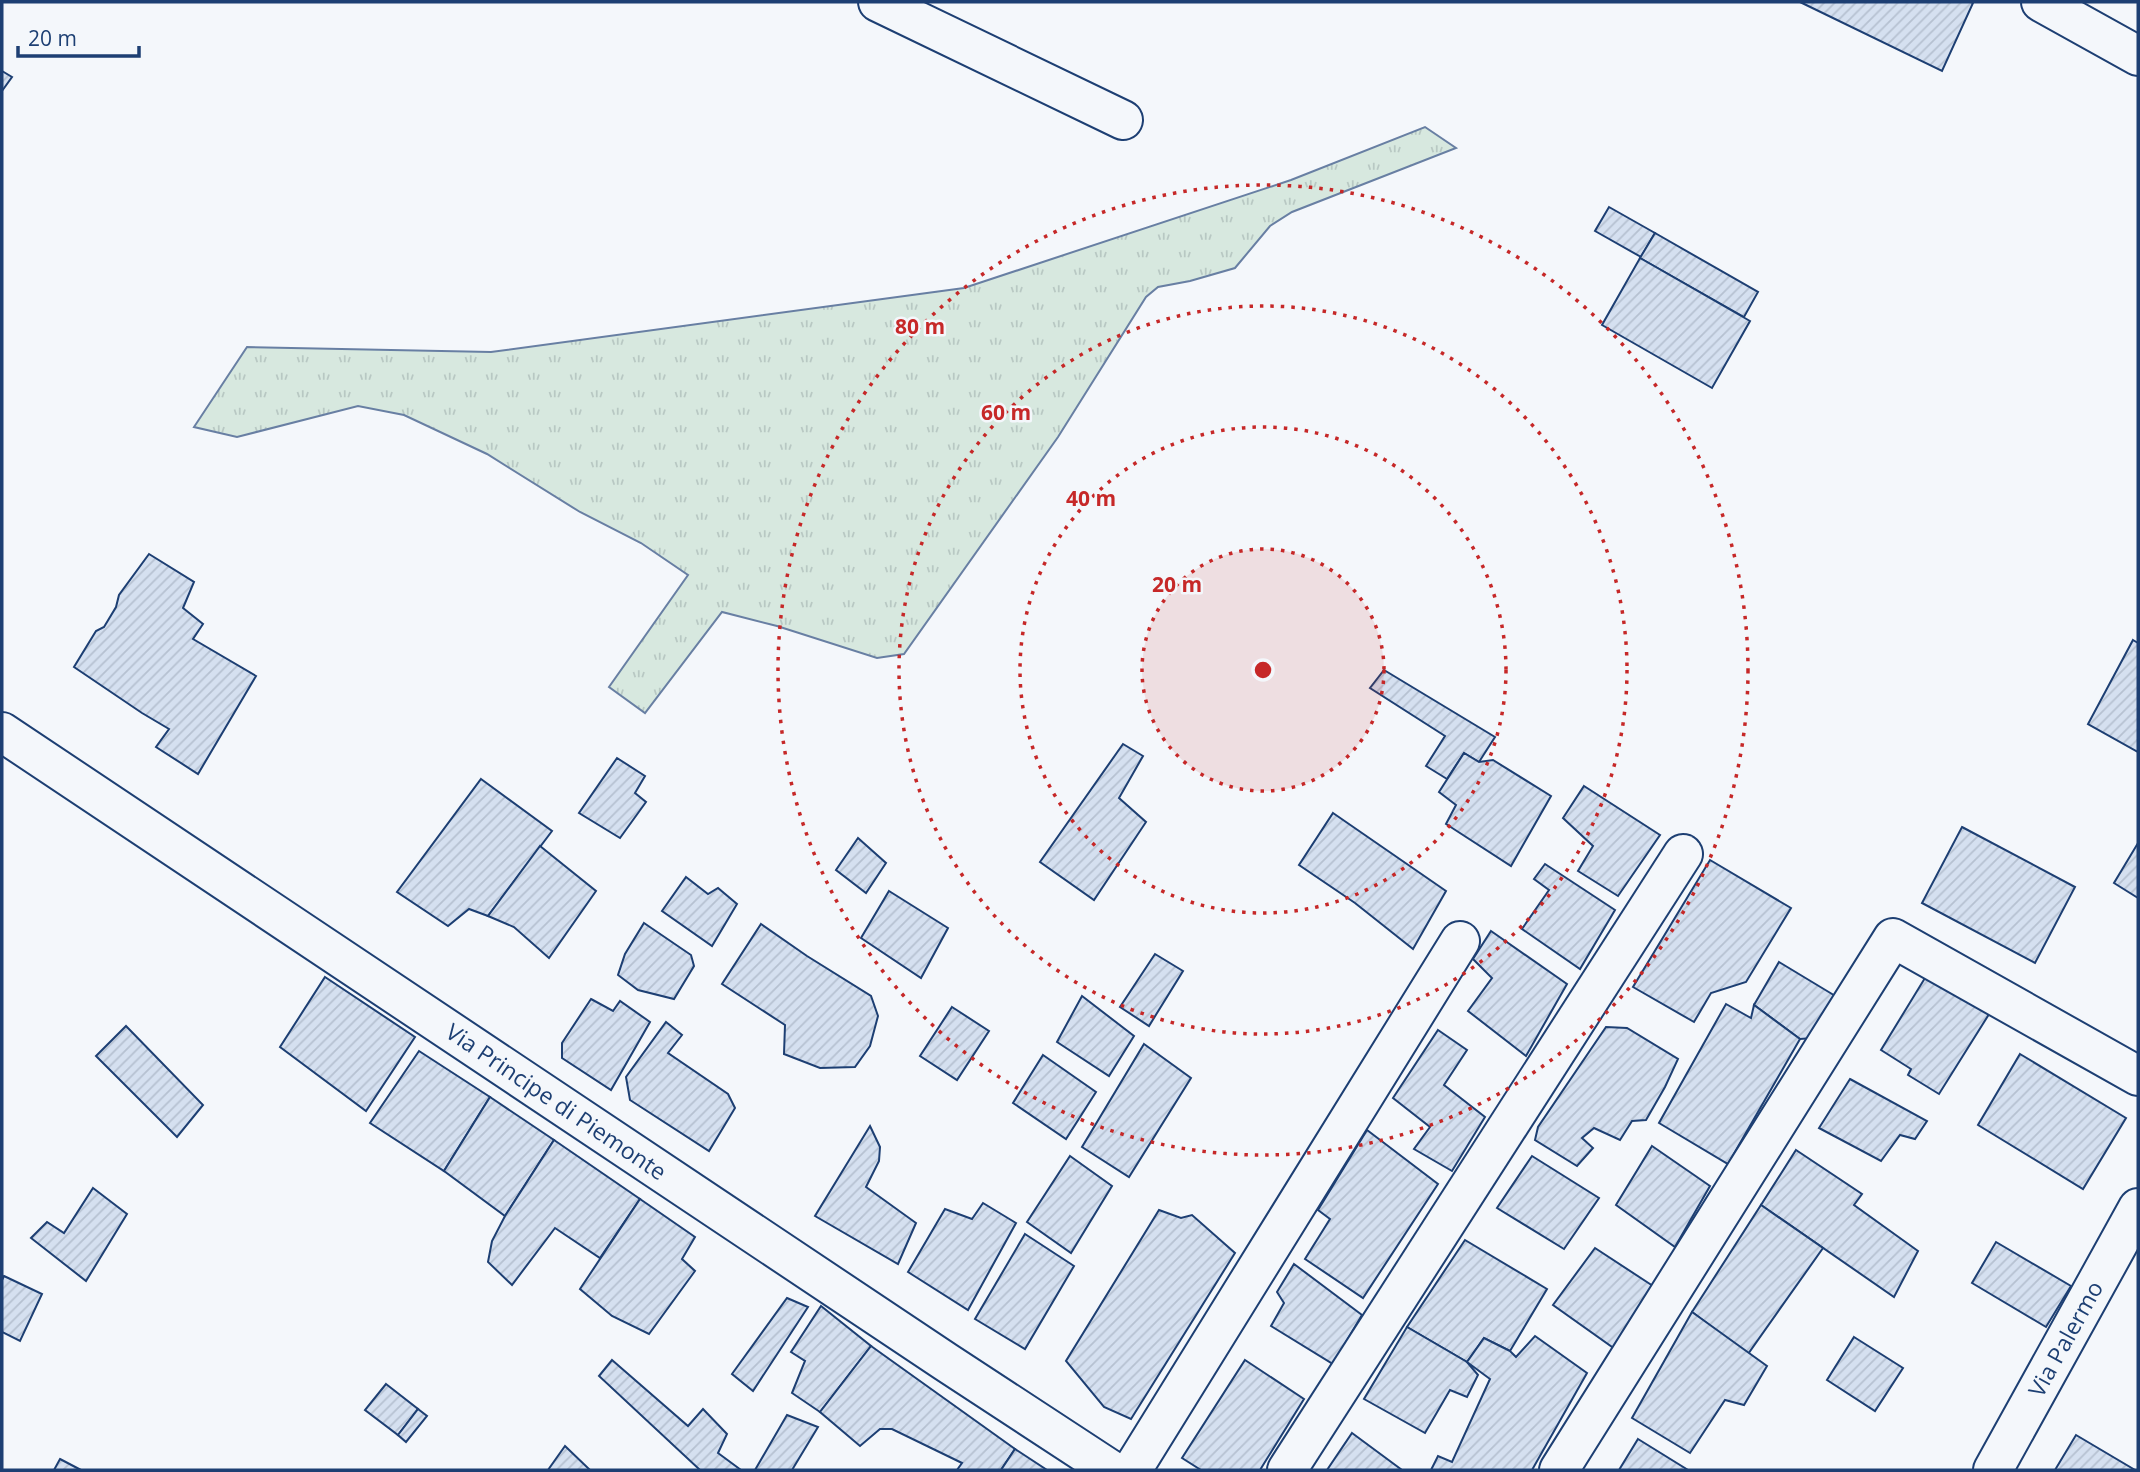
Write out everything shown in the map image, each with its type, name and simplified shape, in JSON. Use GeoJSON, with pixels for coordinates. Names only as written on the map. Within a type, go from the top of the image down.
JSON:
{"type":"FeatureCollection","features":[{"type":"Feature","properties":{"kind":"street"},"geometry":{"type":"LineString","coordinates":[[878,2],[1123,120]]}},
{"type":"Feature","properties":{"kind":"street"},"geometry":{"type":"LineString","coordinates":[[2041,2],[2138,56]]}},
{"type":"Feature","properties":{"kind":"street","name":"Via Principe di Piemonte"},"geometry":{"type":"LineString","coordinates":[[2,732],[1111,1470]]}},
{"type":"Feature","properties":{"kind":"street"},"geometry":{"type":"LineString","coordinates":[[1287,1470],[1683,854]]}},
{"type":"Feature","properties":{"kind":"street"},"geometry":{"type":"LineString","coordinates":[[1559,1470],[1893,938],[2138,1076]]}},
{"type":"Feature","properties":{"kind":"street"},"geometry":{"type":"LineString","coordinates":[[1132,1470],[1460,941]]}},
{"type":"Feature","properties":{"kind":"street","name":"Via Palermo"},"geometry":{"type":"LineString","coordinates":[[1993,1470],[2138,1209]]}},
{"type":"Feature","properties":{"kind":"green space"},"geometry":{"type":"Polygon","coordinates":[[[1425,127],[1456,148],[1292,212],[1270,226],[1235,268],[1158,287],[1146,297],[1058,437],[904,654],[877,658],[777,626],[722,612],[645,713],[609,687],[688,575],[641,543],[580,512],[487,454],[404,415],[358,406],[237,437],[194,427],[247,347],[491,352],[964,288],[1291,180],[1425,127]]]}},
{"type":"Feature","properties":{"kind":"building"},"geometry":{"type":"Polygon","coordinates":[[[1800,2],[1971,2],[1973,3],[1942,71],[1800,2]]]}},
{"type":"Feature","properties":{"kind":"building"},"geometry":{"type":"Polygon","coordinates":[[[2,71],[12,77],[2,91],[2,71]]]}},
{"type":"Feature","properties":{"kind":"building"},"geometry":{"type":"Polygon","coordinates":[[[1609,207],[1655,233],[1641,257],[1595,231],[1609,207]]]}},
{"type":"Feature","properties":{"kind":"building"},"geometry":{"type":"Polygon","coordinates":[[[1655,233],[1758,292],[1744,317],[1640,258],[1655,233]]]}},
{"type":"Feature","properties":{"kind":"building"},"geometry":{"type":"Polygon","coordinates":[[[1640,258],[1750,321],[1712,388],[1602,325],[1640,258]]]}},
{"type":"Feature","properties":{"kind":"building"},"geometry":{"type":"Polygon","coordinates":[[[149,554],[194,582],[183,608],[203,624],[193,639],[256,676],[198,774],[156,747],[169,729],[74,667],[96,631],[104,627],[116,607],[119,595],[149,554]]]}},
{"type":"Feature","properties":{"kind":"building"},"geometry":{"type":"Polygon","coordinates":[[[2133,640],[2138,643],[2138,752],[2088,724],[2133,640]]]}},
{"type":"Feature","properties":{"kind":"building"},"geometry":{"type":"Polygon","coordinates":[[[1384,670],[1495,737],[1479,762],[1464,753],[1447,779],[1426,766],[1445,736],[1370,688],[1384,670]]]}},
{"type":"Feature","properties":{"kind":"building"},"geometry":{"type":"Polygon","coordinates":[[[1123,744],[1143,756],[1119,798],[1146,822],[1094,900],[1040,862],[1123,744]]]}},
{"type":"Feature","properties":{"kind":"building"},"geometry":{"type":"Polygon","coordinates":[[[1464,753],[1479,762],[1493,760],[1551,796],[1511,866],[1446,824],[1456,805],[1439,792],[1464,753]]]}},
{"type":"Feature","properties":{"kind":"building"},"geometry":{"type":"Polygon","coordinates":[[[617,758],[645,776],[635,793],[646,802],[620,838],[579,813],[617,758]]]}},
{"type":"Feature","properties":{"kind":"building"},"geometry":{"type":"Polygon","coordinates":[[[481,779],[552,831],[488,916],[469,909],[448,926],[397,892],[481,779]]]}},
{"type":"Feature","properties":{"kind":"building"},"geometry":{"type":"Polygon","coordinates":[[[1584,786],[1660,835],[1618,896],[1578,871],[1593,846],[1563,818],[1584,786]]]}},
{"type":"Feature","properties":{"kind":"building"},"geometry":{"type":"Polygon","coordinates":[[[1333,813],[1446,891],[1413,949],[1355,903],[1299,865],[1333,813]]]}},
{"type":"Feature","properties":{"kind":"building"},"geometry":{"type":"Polygon","coordinates":[[[1962,827],[2075,887],[2035,963],[1922,903],[1962,827]]]}},
{"type":"Feature","properties":{"kind":"building"},"geometry":{"type":"Polygon","coordinates":[[[858,838],[886,863],[866,893],[836,870],[858,838]]]}},
{"type":"Feature","properties":{"kind":"building"},"geometry":{"type":"Polygon","coordinates":[[[2138,843],[2138,898],[2114,883],[2138,843]]]}},
{"type":"Feature","properties":{"kind":"building"},"geometry":{"type":"Polygon","coordinates":[[[540,846],[596,891],[549,958],[514,927],[488,916],[540,846]]]}},
{"type":"Feature","properties":{"kind":"building"},"geometry":{"type":"Polygon","coordinates":[[[1710,860],[1791,908],[1746,982],[1711,993],[1694,1022],[1633,987],[1710,860]]]}},
{"type":"Feature","properties":{"kind":"building"},"geometry":{"type":"Polygon","coordinates":[[[1545,864],[1615,910],[1580,969],[1522,929],[1549,890],[1534,879],[1545,864]]]}},
{"type":"Feature","properties":{"kind":"building"},"geometry":{"type":"Polygon","coordinates":[[[686,877],[708,894],[718,888],[737,904],[712,946],[662,911],[686,877]]]}},
{"type":"Feature","properties":{"kind":"building"},"geometry":{"type":"Polygon","coordinates":[[[889,891],[948,928],[921,978],[861,938],[889,891]]]}},
{"type":"Feature","properties":{"kind":"building"},"geometry":{"type":"Polygon","coordinates":[[[644,923],[691,955],[694,966],[674,999],[638,990],[618,975],[625,954],[644,923]]]}},
{"type":"Feature","properties":{"kind":"building"},"geometry":{"type":"Polygon","coordinates":[[[761,924],[871,996],[878,1016],[870,1046],[855,1067],[820,1068],[784,1054],[785,1025],[722,984],[761,924]]]}},
{"type":"Feature","properties":{"kind":"building"},"geometry":{"type":"Polygon","coordinates":[[[1491,931],[1567,984],[1526,1056],[1468,1011],[1492,978],[1473,959],[1491,931]]]}},
{"type":"Feature","properties":{"kind":"building"},"geometry":{"type":"Polygon","coordinates":[[[1155,954],[1183,971],[1149,1026],[1120,1007],[1155,954]]]}},
{"type":"Feature","properties":{"kind":"building"},"geometry":{"type":"Polygon","coordinates":[[[1779,962],[1837,997],[1813,1038],[1800,1039],[1754,1005],[1779,962]]]}},
{"type":"Feature","properties":{"kind":"building"},"geometry":{"type":"Polygon","coordinates":[[[1928,973],[1991,1011],[1939,1094],[1908,1075],[1911,1069],[1881,1050],[1928,973]]]}},
{"type":"Feature","properties":{"kind":"building"},"geometry":{"type":"Polygon","coordinates":[[[325,977],[415,1037],[366,1111],[280,1047],[325,977]]]}},
{"type":"Feature","properties":{"kind":"building"},"geometry":{"type":"Polygon","coordinates":[[[1082,996],[1134,1036],[1109,1076],[1057,1042],[1082,996]]]}},
{"type":"Feature","properties":{"kind":"building"},"geometry":{"type":"Polygon","coordinates":[[[591,999],[613,1011],[620,1001],[650,1022],[611,1090],[562,1058],[562,1043],[591,999]]]}},
{"type":"Feature","properties":{"kind":"building"},"geometry":{"type":"Polygon","coordinates":[[[1726,1004],[1751,1018],[1754,1005],[1800,1039],[1728,1164],[1659,1123],[1726,1004]]]}},
{"type":"Feature","properties":{"kind":"building"},"geometry":{"type":"Polygon","coordinates":[[[952,1007],[989,1031],[957,1080],[920,1056],[952,1007]]]}},
{"type":"Feature","properties":{"kind":"building"},"geometry":{"type":"Polygon","coordinates":[[[666,1022],[682,1035],[668,1053],[728,1094],[735,1108],[709,1151],[630,1100],[626,1077],[666,1022]]]}},
{"type":"Feature","properties":{"kind":"building"},"geometry":{"type":"Polygon","coordinates":[[[126,1026],[203,1105],[177,1137],[96,1056],[126,1026]]]}},
{"type":"Feature","properties":{"kind":"building"},"geometry":{"type":"Polygon","coordinates":[[[1606,1027],[1627,1028],[1678,1059],[1646,1120],[1632,1121],[1620,1140],[1594,1128],[1582,1138],[1593,1148],[1577,1166],[1535,1140],[1538,1127],[1606,1027]]]}},
{"type":"Feature","properties":{"kind":"building"},"geometry":{"type":"Polygon","coordinates":[[[1438,1030],[1467,1050],[1444,1085],[1485,1117],[1452,1171],[1414,1149],[1430,1127],[1393,1098],[1438,1030]]]}},
{"type":"Feature","properties":{"kind":"building"},"geometry":{"type":"Polygon","coordinates":[[[1144,1044],[1191,1078],[1129,1177],[1082,1147],[1144,1044]]]}},
{"type":"Feature","properties":{"kind":"building"},"geometry":{"type":"Polygon","coordinates":[[[419,1051],[490,1097],[444,1171],[370,1123],[419,1051]]]}},
{"type":"Feature","properties":{"kind":"building"},"geometry":{"type":"Polygon","coordinates":[[[2020,1054],[2126,1118],[2083,1189],[1978,1125],[2020,1054]]]}},
{"type":"Feature","properties":{"kind":"building"},"geometry":{"type":"Polygon","coordinates":[[[1043,1055],[1096,1092],[1066,1139],[1013,1103],[1043,1055]]]}},
{"type":"Feature","properties":{"kind":"building"},"geometry":{"type":"Polygon","coordinates":[[[1850,1079],[1927,1121],[1915,1139],[1900,1135],[1881,1161],[1819,1128],[1850,1079]]]}},
{"type":"Feature","properties":{"kind":"building"},"geometry":{"type":"Polygon","coordinates":[[[490,1097],[554,1140],[505,1216],[444,1171],[490,1097]]]}},
{"type":"Feature","properties":{"kind":"building"},"geometry":{"type":"Polygon","coordinates":[[[870,1126],[880,1147],[879,1161],[866,1187],[916,1223],[898,1264],[815,1216],[870,1126]]]}},
{"type":"Feature","properties":{"kind":"building"},"geometry":{"type":"Polygon","coordinates":[[[1367,1130],[1438,1184],[1363,1298],[1305,1259],[1330,1219],[1318,1210],[1367,1130]]]}},
{"type":"Feature","properties":{"kind":"building"},"geometry":{"type":"Polygon","coordinates":[[[554,1140],[640,1199],[600,1258],[555,1228],[512,1285],[488,1262],[492,1241],[554,1140]]]}},
{"type":"Feature","properties":{"kind":"building"},"geometry":{"type":"Polygon","coordinates":[[[1652,1146],[1710,1186],[1675,1247],[1616,1205],[1652,1146]]]}},
{"type":"Feature","properties":{"kind":"building"},"geometry":{"type":"Polygon","coordinates":[[[1796,1150],[1862,1194],[1854,1205],[1918,1251],[1894,1297],[1761,1205],[1796,1150]]]}},
{"type":"Feature","properties":{"kind":"building"},"geometry":{"type":"Polygon","coordinates":[[[1070,1156],[1112,1186],[1071,1253],[1027,1222],[1070,1156]]]}},
{"type":"Feature","properties":{"kind":"building"},"geometry":{"type":"Polygon","coordinates":[[[1532,1156],[1599,1198],[1564,1249],[1497,1208],[1532,1156]]]}},
{"type":"Feature","properties":{"kind":"building"},"geometry":{"type":"Polygon","coordinates":[[[93,1188],[127,1214],[86,1281],[31,1238],[47,1222],[64,1233],[93,1188]]]}},
{"type":"Feature","properties":{"kind":"building"},"geometry":{"type":"Polygon","coordinates":[[[640,1199],[695,1237],[682,1259],[695,1271],[649,1334],[612,1316],[580,1289],[640,1199]]]}},
{"type":"Feature","properties":{"kind":"building"},"geometry":{"type":"Polygon","coordinates":[[[983,1203],[1016,1223],[968,1310],[908,1272],[945,1209],[972,1219],[983,1203]]]}},
{"type":"Feature","properties":{"kind":"building"},"geometry":{"type":"Polygon","coordinates":[[[1761,1205],[1823,1248],[1748,1354],[1692,1312],[1761,1205]]]}},
{"type":"Feature","properties":{"kind":"building"},"geometry":{"type":"Polygon","coordinates":[[[1159,1210],[1181,1218],[1192,1215],[1235,1253],[1131,1419],[1104,1407],[1066,1361],[1159,1210]]]}},
{"type":"Feature","properties":{"kind":"building"},"geometry":{"type":"Polygon","coordinates":[[[1025,1234],[1074,1266],[1025,1349],[975,1319],[1025,1234]]]}},
{"type":"Feature","properties":{"kind":"building"},"geometry":{"type":"Polygon","coordinates":[[[1465,1240],[1547,1289],[1510,1351],[1484,1338],[1467,1362],[1407,1327],[1465,1240]]]}},
{"type":"Feature","properties":{"kind":"building"},"geometry":{"type":"Polygon","coordinates":[[[1996,1242],[2071,1286],[2046,1327],[1972,1283],[1996,1242]]]}},
{"type":"Feature","properties":{"kind":"building"},"geometry":{"type":"Polygon","coordinates":[[[1595,1248],[1653,1286],[1615,1349],[1553,1305],[1595,1248]]]}},
{"type":"Feature","properties":{"kind":"building"},"geometry":{"type":"Polygon","coordinates":[[[1294,1264],[1362,1315],[1333,1364],[1271,1326],[1284,1303],[1277,1292],[1294,1264]]]}},
{"type":"Feature","properties":{"kind":"building"},"geometry":{"type":"Polygon","coordinates":[[[4,1276],[42,1294],[20,1341],[2,1332],[4,1276]]]}},
{"type":"Feature","properties":{"kind":"building"},"geometry":{"type":"Polygon","coordinates":[[[787,1298],[808,1307],[753,1391],[732,1374],[787,1298]]]}},
{"type":"Feature","properties":{"kind":"building"},"geometry":{"type":"Polygon","coordinates":[[[821,1306],[871,1346],[820,1412],[792,1393],[805,1361],[791,1352],[821,1306]]]}},
{"type":"Feature","properties":{"kind":"building"},"geometry":{"type":"Polygon","coordinates":[[[1692,1312],[1767,1366],[1744,1405],[1725,1400],[1690,1453],[1632,1418],[1692,1312]]]}},
{"type":"Feature","properties":{"kind":"building"},"geometry":{"type":"Polygon","coordinates":[[[1407,1327],[1467,1362],[1478,1375],[1467,1397],[1450,1390],[1425,1433],[1364,1399],[1407,1327]]]}},
{"type":"Feature","properties":{"kind":"building"},"geometry":{"type":"Polygon","coordinates":[[[1535,1336],[1587,1373],[1532,1470],[1431,1470],[1438,1456],[1452,1462],[1490,1379],[1467,1362],[1484,1338],[1516,1357],[1535,1336]]]}},
{"type":"Feature","properties":{"kind":"building"},"geometry":{"type":"Polygon","coordinates":[[[1854,1337],[1903,1368],[1875,1411],[1827,1380],[1854,1337]]]}},
{"type":"Feature","properties":{"kind":"building"},"geometry":{"type":"Polygon","coordinates":[[[871,1346],[1015,1449],[1001,1470],[957,1470],[962,1463],[892,1429],[880,1429],[860,1446],[820,1412],[871,1346]]]}},
{"type":"Feature","properties":{"kind":"building"},"geometry":{"type":"Polygon","coordinates":[[[612,1360],[688,1426],[703,1409],[727,1434],[718,1453],[741,1470],[700,1470],[599,1376],[612,1360]]]}},
{"type":"Feature","properties":{"kind":"building"},"geometry":{"type":"Polygon","coordinates":[[[1245,1360],[1304,1399],[1260,1470],[1201,1470],[1182,1458],[1245,1360]]]}},
{"type":"Feature","properties":{"kind":"building"},"geometry":{"type":"Polygon","coordinates":[[[386,1384],[418,1409],[398,1435],[365,1410],[386,1384]]]}},
{"type":"Feature","properties":{"kind":"building"},"geometry":{"type":"Polygon","coordinates":[[[418,1409],[427,1416],[406,1442],[398,1435],[418,1409]]]}},
{"type":"Feature","properties":{"kind":"building"},"geometry":{"type":"Polygon","coordinates":[[[787,1415],[818,1427],[792,1470],[755,1470],[787,1415]]]}},
{"type":"Feature","properties":{"kind":"building"},"geometry":{"type":"Polygon","coordinates":[[[1352,1433],[1402,1470],[1327,1470],[1352,1433]]]}},
{"type":"Feature","properties":{"kind":"building"},"geometry":{"type":"Polygon","coordinates":[[[2076,1435],[2135,1470],[2055,1470],[2076,1435]]]}},
{"type":"Feature","properties":{"kind":"building"},"geometry":{"type":"Polygon","coordinates":[[[1638,1439],[1688,1470],[1619,1470],[1638,1439]]]}},
{"type":"Feature","properties":{"kind":"building"},"geometry":{"type":"Polygon","coordinates":[[[565,1446],[590,1470],[548,1470],[565,1446]]]}},
{"type":"Feature","properties":{"kind":"building"},"geometry":{"type":"Polygon","coordinates":[[[1015,1449],[1047,1470],[1001,1470],[1015,1449]]]}},
{"type":"Feature","properties":{"kind":"building"},"geometry":{"type":"Polygon","coordinates":[[[60,1459],[81,1470],[54,1470],[60,1459]]]}}]}
